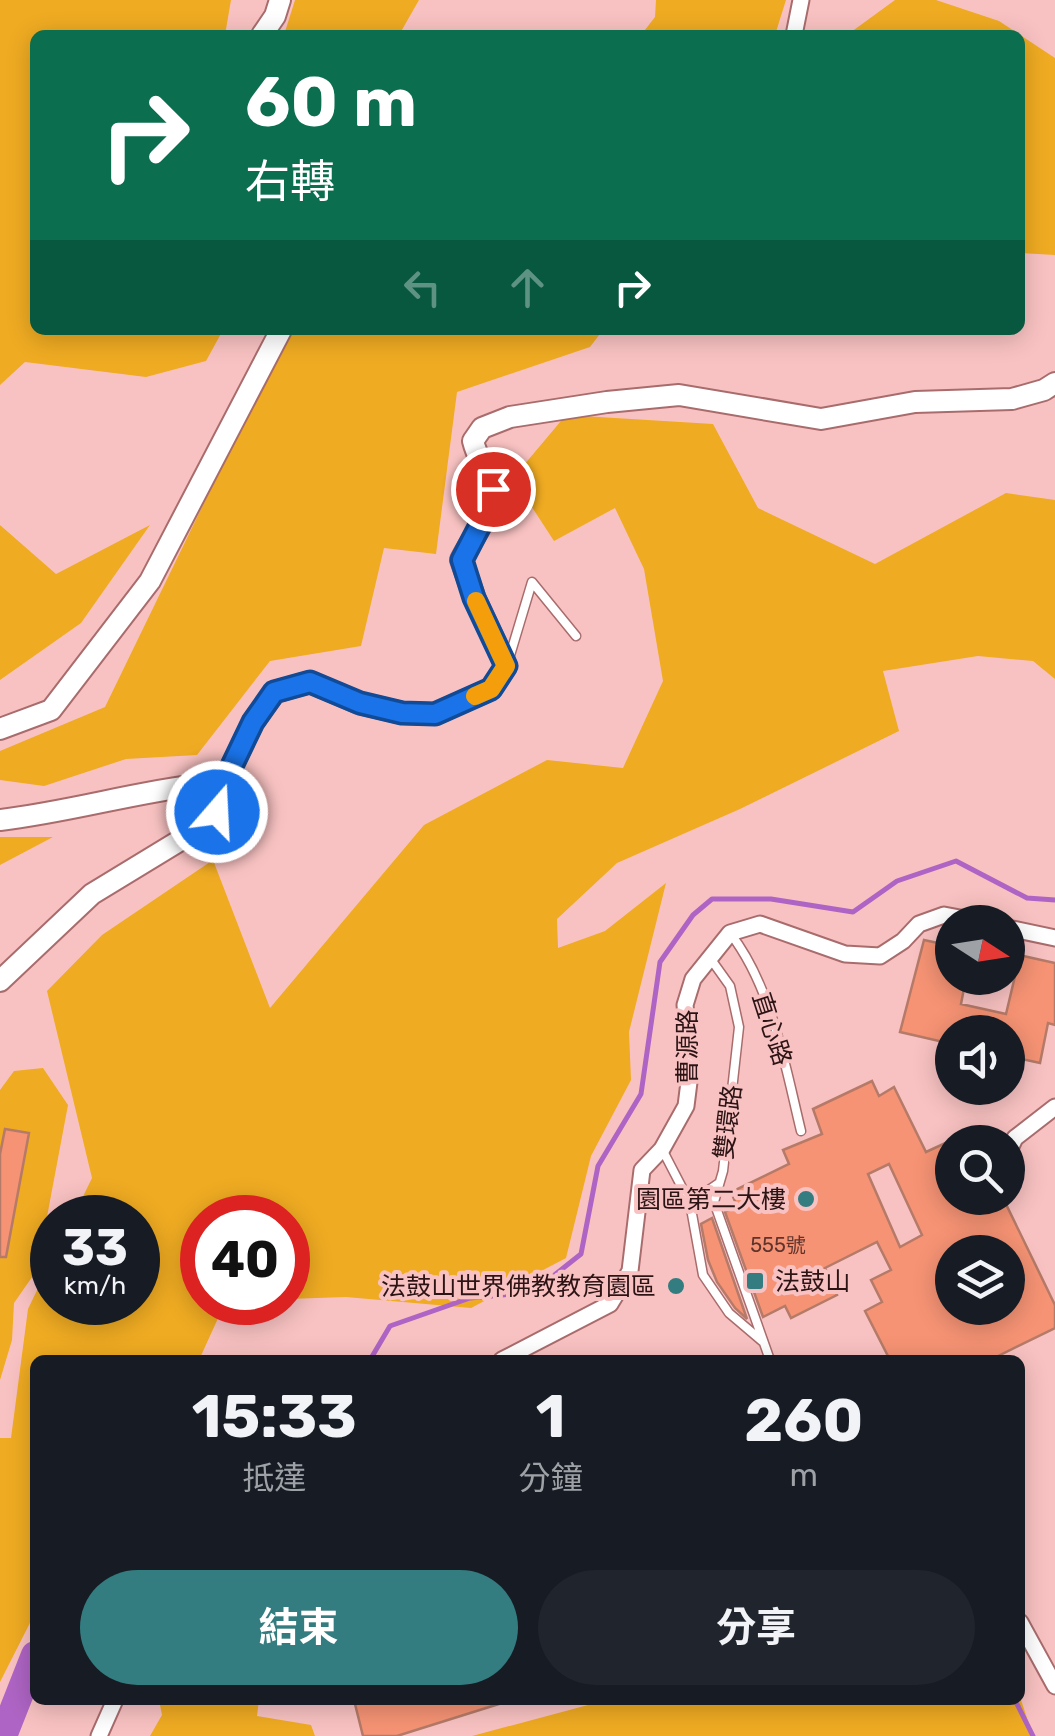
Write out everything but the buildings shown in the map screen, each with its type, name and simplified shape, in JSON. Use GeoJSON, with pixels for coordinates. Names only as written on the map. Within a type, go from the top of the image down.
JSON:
{"type":"FeatureCollection","features":[{"type":"Feature","properties":{"kind":"street"},"geometry":{"type":"LineString","coordinates":[[266,30],[276,16],[280,0]]}},
{"type":"Feature","properties":{"kind":"street"},"geometry":{"type":"LineString","coordinates":[[795,30],[800,0]]}},
{"type":"Feature","properties":{"kind":"street"},"geometry":{"type":"LineString","coordinates":[[0,728],[51,710],[150,581],[278,335]]}},
{"type":"Feature","properties":{"kind":"street"},"geometry":{"type":"LineString","coordinates":[[0,980],[92,894],[217,812],[218,795],[253,722],[274,692],[310,682],[360,703],[402,713],[435,714],[491,689],[506,666],[474,598],[462,560],[489,508],[493,489],[477,459],[474,442],[482,428],[510,417],[557,408],[679,395],[822,419],[915,402],[1012,398],[1055,383]]}},
{"type":"Feature","properties":{"kind":"street"},"geometry":{"type":"LineString","coordinates":[[0,820],[51,814],[167,788],[204,784],[218,795]]}},
{"type":"Feature","properties":{"kind":"street"},"geometry":{"type":"LineString","coordinates":[[730,933],[760,924],[845,954],[880,956],[903,942],[919,924],[935,918]]}},
{"type":"Feature","properties":{"kind":"street"},"geometry":{"type":"LineString","coordinates":[[1025,932],[1055,938]]}},
{"type":"Feature","properties":{"kind":"street","name":"曹源路"},"geometry":{"type":"LineString","coordinates":[[512,1355],[610,1304],[630,1271],[642,1170],[662,1148],[686,1106],[691,1066],[686,1005],[693,979],[730,933]]}},
{"type":"Feature","properties":{"kind":"street"},"geometry":{"type":"LineString","coordinates":[[1025,1130],[1055,1107]]}},
{"type":"Feature","properties":{"kind":"street"},"geometry":{"type":"LineString","coordinates":[[1025,1631],[1055,1686]]}},
{"type":"Feature","properties":{"kind":"street"},"geometry":{"type":"LineString","coordinates":[[99,1736],[113,1705]]}},
{"type":"Feature","properties":{"kind":"lane"},"geometry":{"type":"LineString","coordinates":[[506,666],[532,582],[576,636]]}},
{"type":"Feature","properties":{"kind":"lane","name":"直心路"},"geometry":{"type":"LineString","coordinates":[[730,933],[748,956],[782,1053],[802,1131]]}},
{"type":"Feature","properties":{"kind":"lane","name":"雙環路"},"geometry":{"type":"LineString","coordinates":[[710,958],[730,986],[739,1027],[720,1183],[714,1202],[768,1355]]}},
{"type":"Feature","properties":{"kind":"lane"},"geometry":{"type":"LineString","coordinates":[[662,1148],[690,1204],[703,1275],[729,1313],[765,1344]]}},
{"type":"Feature","properties":{"kind":"lane"},"geometry":{"type":"LineString","coordinates":[[690,1204],[720,1183]]}},
{"type":"Feature","properties":{"kind":"shaded area"},"geometry":{"type":"Polygon","coordinates":[[[0,0],[231,0],[226,30],[30,30],[30,335],[220,335],[206,361],[146,377],[25,362],[0,385],[0,0]]]}},
{"type":"Feature","properties":{"kind":"shaded area"},"geometry":{"type":"Polygon","coordinates":[[[295,0],[419,0],[402,30],[286,30],[295,0]]]}},
{"type":"Feature","properties":{"kind":"shaded area"},"geometry":{"type":"Polygon","coordinates":[[[656,0],[786,0],[777,30],[645,30],[655,17],[656,0]]]}},
{"type":"Feature","properties":{"kind":"shaded area"},"geometry":{"type":"Polygon","coordinates":[[[895,0],[936,0],[999,21],[1013,30],[854,30],[895,0]]]}},
{"type":"Feature","properties":{"kind":"shaded area"},"geometry":{"type":"Polygon","coordinates":[[[1025,38],[1055,58],[1055,255],[1025,253],[1025,38]]]}},
{"type":"Feature","properties":{"kind":"shaded area"},"geometry":{"type":"Polygon","coordinates":[[[286,335],[599,335],[590,347],[457,392],[436,554],[384,548],[361,646],[270,661],[197,755],[126,759],[44,786],[0,780],[0,751],[105,707],[286,335]]]}},
{"type":"Feature","properties":{"kind":"shaded area"},"geometry":{"type":"Polygon","coordinates":[[[566,415],[713,424],[758,508],[875,564],[1006,493],[1055,500],[1055,679],[1033,661],[978,656],[883,671],[899,731],[740,809],[617,863],[557,919],[558,948],[605,931],[666,883],[629,1032],[631,1080],[591,1156],[566,1258],[471,1308],[346,1297],[310,1298],[310,1195],[180,1195],[180,1325],[215,1325],[201,1355],[30,1355],[30,1623],[0,1682],[0,1438],[11,1438],[28,1309],[30,1305],[30,1325],[160,1325],[160,1195],[84,1195],[92,1178],[47,991],[102,935],[213,860],[270,1008],[424,825],[547,760],[623,768],[663,681],[644,569],[615,508],[554,541],[513,478],[566,415]]]}},
{"type":"Feature","properties":{"kind":"shaded area"},"geometry":{"type":"Polygon","coordinates":[[[0,525],[56,574],[150,525],[81,623],[0,680],[0,525]]]}},
{"type":"Feature","properties":{"kind":"shaded area"},"geometry":{"type":"Polygon","coordinates":[[[0,837],[53,837],[0,865],[0,837]]]}},
{"type":"Feature","properties":{"kind":"shaded area"},"geometry":{"type":"Polygon","coordinates":[[[43,1068],[68,1105],[51,1195],[30,1195],[30,1280],[14,1303],[12,1340],[0,1380],[0,1090],[14,1071],[43,1068]]]}},
{"type":"Feature","properties":{"kind":"shaded area"},"geometry":{"type":"Polygon","coordinates":[[[160,1705],[258,1705],[257,1716],[311,1725],[315,1736],[150,1736],[162,1715],[160,1705]]]}},
{"type":"Feature","properties":{"kind":"shaded area"},"geometry":{"type":"Polygon","coordinates":[[[588,1705],[1023,1705],[1033,1736],[472,1736],[588,1705]]]}},
{"type":"Feature","properties":{"kind":"waterway"},"geometry":{"type":"LineString","coordinates":[[373,1355],[390,1326],[470,1298],[533,1292],[581,1254],[598,1166],[641,1094],[660,962],[693,915],[712,899],[771,899],[853,912],[897,881],[956,861],[1027,898],[1055,900]]}},
{"type":"Feature","properties":{"kind":"waterway"},"geometry":{"type":"LineString","coordinates":[[3,1736],[30,1668]]}},
{"type":"Feature","properties":{"kind":"waterway"},"geometry":{"type":"LineString","coordinates":[[1018,1705],[1033,1736]]}},
{"type":"Feature","properties":{"kind":"slow traffic"},"geometry":{"type":"LineString","coordinates":[[475,696],[491,689],[506,666],[476,601]]}},
{"type":"Feature","properties":{"kind":"place","name":"園區第二大樓"},"geometry":{"type":"Point","coordinates":[806,1199]}},
{"type":"Feature","properties":{"kind":"place","name":"法鼓山"},"geometry":{"type":"Point","coordinates":[755,1281]}},
{"type":"Feature","properties":{"kind":"place","name":"法鼓山世界佛教教育園區"},"geometry":{"type":"Point","coordinates":[676,1286]}},
{"type":"Feature","properties":{"kind":"route"},"geometry":{"type":"LineString","coordinates":[[217,812],[218,795],[253,722],[274,692],[310,682],[360,703],[402,713],[435,714],[491,689],[506,666],[474,598],[462,560],[489,508],[493,489]]}}]}
